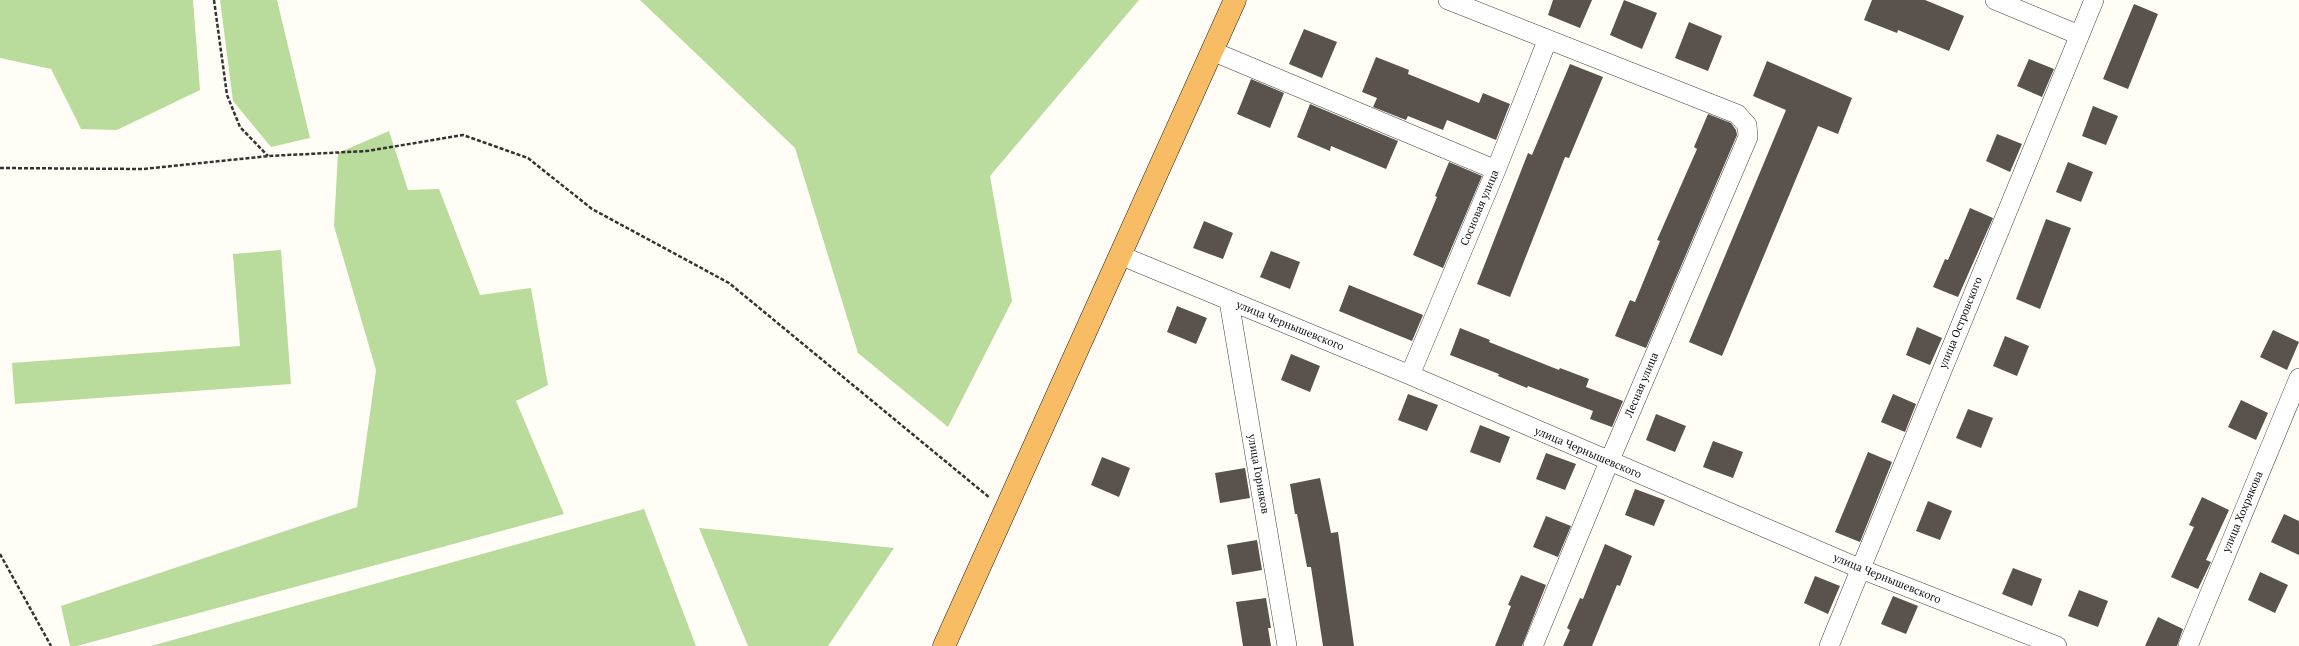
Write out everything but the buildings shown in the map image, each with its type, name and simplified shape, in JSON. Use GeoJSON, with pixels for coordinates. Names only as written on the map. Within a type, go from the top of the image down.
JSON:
{"type":"FeatureCollection","features":[{"type":"Feature","properties":{"kind":"highway"},"geometry":{"type":"LineString","coordinates":[[944,646],[1122,256],[1235,0]]}},
{"type":"Feature","properties":{"kind":"street"},"geometry":{"type":"LineString","coordinates":[[1448,0],[1547,41]]}},
{"type":"Feature","properties":{"kind":"street"},"geometry":{"type":"LineString","coordinates":[[1995,0],[2079,35]]}},
{"type":"Feature","properties":{"kind":"street","name":"улица Островского"},"geometry":{"type":"LineString","coordinates":[[1829,646],[2094,0]]}},
{"type":"Feature","properties":{"kind":"street","name":"Лесная улица"},"geometry":{"type":"LineString","coordinates":[[1533,646],[1609,462],[1748,137],[1747,125],[1737,114],[1547,41]]}},
{"type":"Feature","properties":{"kind":"street","name":"Сосновая улица"},"geometry":{"type":"LineString","coordinates":[[1410,375],[1496,170],[1547,41]]}},
{"type":"Feature","properties":{"kind":"street"},"geometry":{"type":"LineString","coordinates":[[1212,51],[1496,170]]}},
{"type":"Feature","properties":{"kind":"street","name":"улица Чернышевского"},"geometry":{"type":"LineString","coordinates":[[1122,256],[1410,375],[1609,462],[1861,569],[2057,646]]}},
{"type":"Feature","properties":{"kind":"street","name":"улица Горняков"},"geometry":{"type":"LineString","coordinates":[[1229,301],[1287,646]]}},
{"type":"Feature","properties":{"kind":"street","name":"улица Хохрякова"},"geometry":{"type":"LineString","coordinates":[[2188,646],[2299,378]]}},
{"type":"Feature","properties":{"kind":"path"},"geometry":{"type":"LineString","coordinates":[[214,0],[227,95],[240,127],[269,156]]}},
{"type":"Feature","properties":{"kind":"path"},"geometry":{"type":"LineString","coordinates":[[0,168],[143,169],[269,156],[366,151],[463,135],[528,158],[592,209],[729,283],[1006,510]]}},
{"type":"Feature","properties":{"kind":"path"},"geometry":{"type":"LineString","coordinates":[[0,554],[51,646]]}},
{"type":"Feature","properties":{"kind":"green space"},"geometry":{"type":"Polygon","coordinates":[[[0,0],[193,0],[200,90],[117,130],[81,129],[51,69],[0,58],[0,0]]]}},
{"type":"Feature","properties":{"kind":"green space"},"geometry":{"type":"Polygon","coordinates":[[[220,0],[277,0],[310,138],[271,147],[233,101],[220,0]]]}},
{"type":"Feature","properties":{"kind":"green space"},"geometry":{"type":"Polygon","coordinates":[[[640,0],[1139,0],[990,176],[1012,301],[948,427],[858,353],[795,148],[640,0]]]}},
{"type":"Feature","properties":{"kind":"green space"},"geometry":{"type":"Polygon","coordinates":[[[389,131],[408,190],[439,189],[480,295],[531,288],[548,385],[516,401],[564,514],[77,646],[70,646],[61,606],[357,507],[376,370],[334,226],[338,153],[389,131]]]}},
{"type":"Feature","properties":{"kind":"green space"},"geometry":{"type":"Polygon","coordinates":[[[281,250],[291,384],[15,404],[12,363],[240,346],[233,254],[281,250]]]}},
{"type":"Feature","properties":{"kind":"green space"},"geometry":{"type":"Polygon","coordinates":[[[644,509],[696,646],[151,646],[644,509]]]}},
{"type":"Feature","properties":{"kind":"green space"},"geometry":{"type":"Polygon","coordinates":[[[699,528],[894,548],[828,646],[748,646],[699,528]]]}}]}
